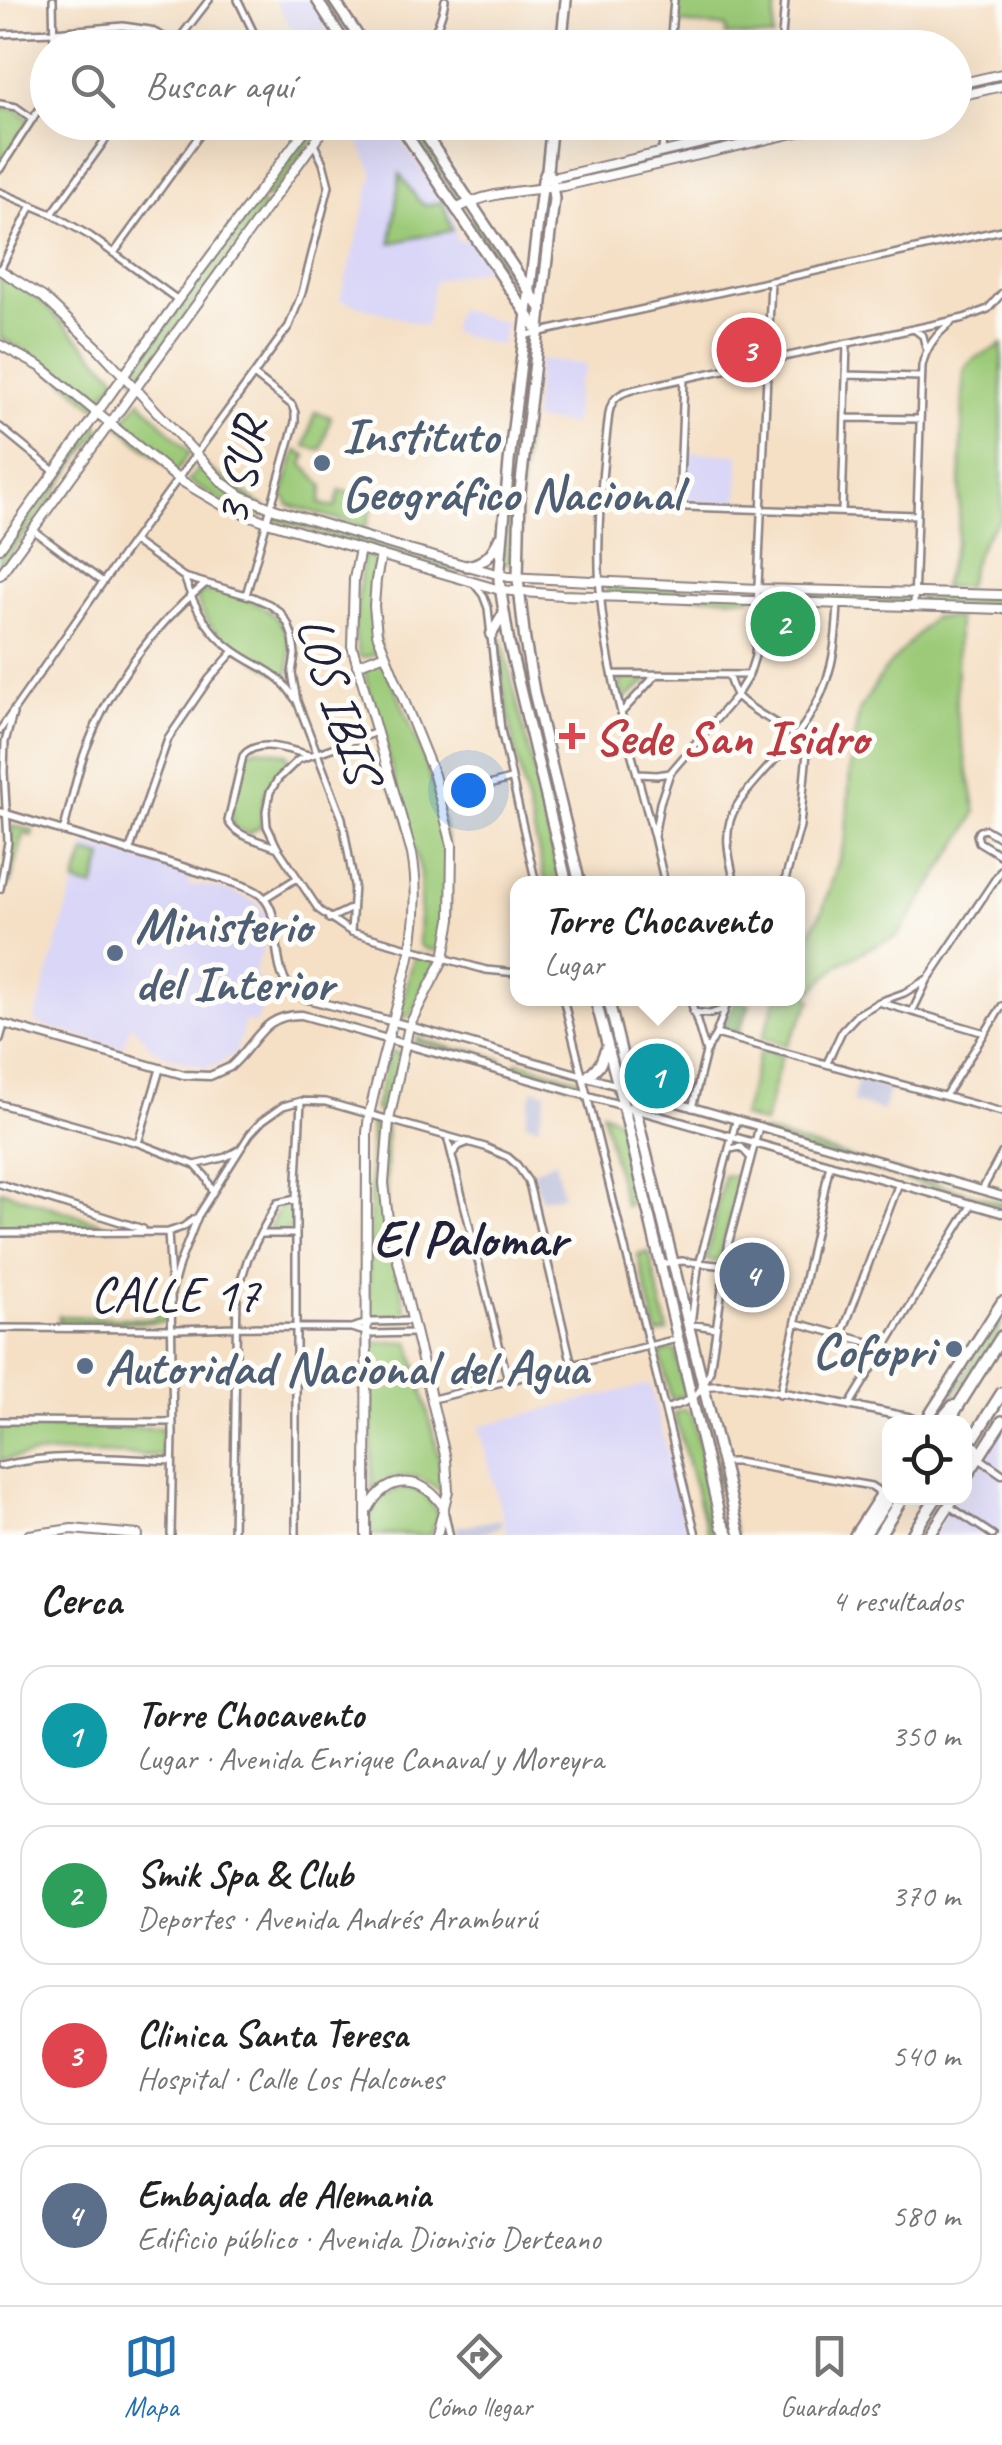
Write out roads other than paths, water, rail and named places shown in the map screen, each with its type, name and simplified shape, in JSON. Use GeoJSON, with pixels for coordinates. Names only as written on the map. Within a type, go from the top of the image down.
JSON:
{"type":"FeatureCollection","features":[{"type":"Feature","properties":{"kind":"highway"},"geometry":{"type":"LineString","coordinates":[[952,1415],[1002,1336]]}},
{"type":"Feature","properties":{"kind":"highway"},"geometry":{"type":"LineString","coordinates":[[972,1452],[1002,1394]]}},
{"type":"Feature","properties":{"kind":"highway"},"geometry":{"type":"LineString","coordinates":[[941,1415],[964,1396]]}},
{"type":"Feature","properties":{"kind":"highway"},"geometry":{"type":"LineString","coordinates":[[972,1452],[1002,1406]]}},
{"type":"Feature","properties":{"kind":"highway"},"geometry":{"type":"LineString","coordinates":[[864,1535],[882,1502]]}},
{"type":"Feature","properties":{"kind":"highway"},"geometry":{"type":"LineString","coordinates":[[879,1535],[898,1505]]}},
{"type":"Feature","properties":{"kind":"highway"},"geometry":{"type":"LineString","coordinates":[[912,1535],[931,1505]]}},
{"type":"Feature","properties":{"kind":"highway"},"geometry":{"type":"LineString","coordinates":[[920,1535],[932,1505]]}},
{"type":"Feature","properties":{"kind":"highway"},"geometry":{"type":"LineString","coordinates":[[721,1522],[726,1535]]}},
{"type":"Feature","properties":{"kind":"main road"},"geometry":{"type":"LineString","coordinates":[[317,0],[336,30]]}},
{"type":"Feature","properties":{"kind":"main road"},"geometry":{"type":"LineString","coordinates":[[334,0],[354,30]]}},
{"type":"Feature","properties":{"kind":"main road"},"geometry":{"type":"LineString","coordinates":[[563,30],[566,0]]}},
{"type":"Feature","properties":{"kind":"main road"},"geometry":{"type":"LineString","coordinates":[[972,81],[1002,74]]}},
{"type":"Feature","properties":{"kind":"main road"},"geometry":{"type":"LineString","coordinates":[[972,93],[1002,86]]}},
{"type":"Feature","properties":{"kind":"main road"},"geometry":{"type":"LineString","coordinates":[[0,548],[296,140]]}},
{"type":"Feature","properties":{"kind":"main road"},"geometry":{"type":"LineString","coordinates":[[0,575],[316,140]]}},
{"type":"Feature","properties":{"kind":"main road"},"geometry":{"type":"LineString","coordinates":[[410,140],[539,332]]}},
{"type":"Feature","properties":{"kind":"main road"},"geometry":{"type":"LineString","coordinates":[[429,140],[542,310]]}},
{"type":"Feature","properties":{"kind":"main road"},"geometry":{"type":"LineString","coordinates":[[550,140],[499,576],[509,642],[565,876]]}},
{"type":"Feature","properties":{"kind":"main road"},"geometry":{"type":"LineString","coordinates":[[456,209],[470,201],[710,140]]}},
{"type":"Feature","properties":{"kind":"main road"},"geometry":{"type":"LineString","coordinates":[[547,181],[762,140]]}},
{"type":"Feature","properties":{"kind":"main road"},"geometry":{"type":"LineString","coordinates":[[547,181],[554,199],[520,491],[518,578],[525,641],[578,876]]}},
{"type":"Feature","properties":{"kind":"main road"},"geometry":{"type":"LineString","coordinates":[[257,196],[262,203],[270,204]]}},
{"type":"Feature","properties":{"kind":"main road"},"geometry":{"type":"LineString","coordinates":[[510,262],[524,264],[534,256]]}},
{"type":"Feature","properties":{"kind":"main road"},"geometry":{"type":"LineString","coordinates":[[0,270],[43,297],[96,347],[223,483],[271,508],[499,576],[758,589],[1002,595]]}},
{"type":"Feature","properties":{"kind":"main road"},"geometry":{"type":"LineString","coordinates":[[0,344],[41,367],[178,479],[224,506],[500,590],[1002,609]]}},
{"type":"Feature","properties":{"kind":"main road"},"geometry":{"type":"LineString","coordinates":[[469,567],[490,555],[502,526]]}},
{"type":"Feature","properties":{"kind":"main road"},"geometry":{"type":"LineString","coordinates":[[360,548],[351,612],[352,646],[412,854],[417,906],[412,948],[369,1115],[366,1513],[362,1535]]}},
{"type":"Feature","properties":{"kind":"main road"},"geometry":{"type":"LineString","coordinates":[[381,555],[374,606],[378,634],[424,748],[452,846],[451,919],[444,958],[409,1026],[389,1120],[384,1183],[388,1220],[446,1458],[448,1487],[437,1535]]}},
{"type":"Feature","properties":{"kind":"main road"},"geometry":{"type":"LineString","coordinates":[[469,567],[474,575],[469,580]]}},
{"type":"Feature","properties":{"kind":"main road"},"geometry":{"type":"LineString","coordinates":[[556,580],[556,594]]}},
{"type":"Feature","properties":{"kind":"main road"},"geometry":{"type":"LineString","coordinates":[[490,635],[504,613]]}},
{"type":"Feature","properties":{"kind":"main road"},"geometry":{"type":"LineString","coordinates":[[509,642],[525,641]]}},
{"type":"Feature","properties":{"kind":"main road"},"geometry":{"type":"LineString","coordinates":[[357,665],[385,654]]}},
{"type":"Feature","properties":{"kind":"main road"},"geometry":{"type":"LineString","coordinates":[[597,1006],[721,1522]]}},
{"type":"Feature","properties":{"kind":"main road"},"geometry":{"type":"LineString","coordinates":[[610,1006],[740,1535]]}},
{"type":"Feature","properties":{"kind":"main road"},"geometry":{"type":"LineString","coordinates":[[584,1077],[601,1062],[607,1046]]}},
{"type":"Feature","properties":{"kind":"main road"},"geometry":{"type":"LineString","coordinates":[[938,1415],[1002,1302]]}},
{"type":"Feature","properties":{"kind":"main road"},"geometry":{"type":"LineString","coordinates":[[972,1452],[1002,1421]]}},
{"type":"Feature","properties":{"kind":"main road"},"geometry":{"type":"LineString","coordinates":[[366,1513],[380,1492],[408,1482],[430,1491],[443,1505],[444,1512]]}},
{"type":"Feature","properties":{"kind":"main road"},"geometry":{"type":"LineString","coordinates":[[855,1535],[882,1500]]}},
{"type":"Feature","properties":{"kind":"main road"},"geometry":{"type":"LineString","coordinates":[[930,1535],[950,1505]]}},
{"type":"Feature","properties":{"kind":"main road"},"geometry":{"type":"LineString","coordinates":[[28,1535],[72,1529],[138,1535]]}},
{"type":"Feature","properties":{"kind":"street"},"geometry":{"type":"LineString","coordinates":[[53,0],[54,30]]}},
{"type":"Feature","properties":{"kind":"street"},"geometry":{"type":"LineString","coordinates":[[186,30],[210,0]]}},
{"type":"Feature","properties":{"kind":"street"},"geometry":{"type":"LineString","coordinates":[[436,30],[446,0]]}},
{"type":"Feature","properties":{"kind":"street"},"geometry":{"type":"LineString","coordinates":[[672,30],[674,0]]}},
{"type":"Feature","properties":{"kind":"street"},"geometry":{"type":"LineString","coordinates":[[782,30],[785,0]]}},
{"type":"Feature","properties":{"kind":"street"},"geometry":{"type":"LineString","coordinates":[[238,1],[252,30]]}},
{"type":"Feature","properties":{"kind":"street"},"geometry":{"type":"LineString","coordinates":[[77,30],[122,26],[150,30]]}},
{"type":"Feature","properties":{"kind":"street"},"geometry":{"type":"LineString","coordinates":[[0,34],[30,33]]}},
{"type":"Feature","properties":{"kind":"street"},"geometry":{"type":"LineString","coordinates":[[0,104],[16,107],[30,117]]}},
{"type":"Feature","properties":{"kind":"street"},"geometry":{"type":"LineString","coordinates":[[0,169],[30,124]]}},
{"type":"Feature","properties":{"kind":"street"},"geometry":{"type":"LineString","coordinates":[[52,214],[105,140]]}},
{"type":"Feature","properties":{"kind":"street"},"geometry":{"type":"LineString","coordinates":[[114,253],[196,140]]}},
{"type":"Feature","properties":{"kind":"street"},"geometry":{"type":"LineString","coordinates":[[662,152],[663,140]]}},
{"type":"Feature","properties":{"kind":"street"},"geometry":{"type":"LineString","coordinates":[[0,730],[289,326],[302,293],[328,186],[314,143]]}},
{"type":"Feature","properties":{"kind":"street"},"geometry":{"type":"LineString","coordinates":[[0,192],[52,214],[178,300]]}},
{"type":"Feature","properties":{"kind":"street"},"geometry":{"type":"LineString","coordinates":[[0,270],[32,205]]}},
{"type":"Feature","properties":{"kind":"street"},"geometry":{"type":"LineString","coordinates":[[525,335],[1002,230]]}},
{"type":"Feature","properties":{"kind":"street"},"geometry":{"type":"LineString","coordinates":[[654,837],[670,773],[736,696],[749,675],[754,656],[770,281]]}},
{"type":"Feature","properties":{"kind":"street"},"geometry":{"type":"LineString","coordinates":[[663,876],[620,712],[601,595],[599,504],[608,414],[613,400],[625,392],[954,321],[984,311],[1002,293]]}},
{"type":"Feature","properties":{"kind":"street"},"geometry":{"type":"LineString","coordinates":[[926,350],[954,321]]}},
{"type":"Feature","properties":{"kind":"street"},"geometry":{"type":"LineString","coordinates":[[913,329],[923,336],[926,350],[919,419],[914,606]]}},
{"type":"Feature","properties":{"kind":"street"},"geometry":{"type":"LineString","coordinates":[[842,512],[847,343]]}},
{"type":"Feature","properties":{"kind":"street"},"geometry":{"type":"LineString","coordinates":[[846,375],[921,377]]}},
{"type":"Feature","properties":{"kind":"street","name":"3 SUR"},"geometry":{"type":"LineString","coordinates":[[246,594],[295,413],[292,406],[254,376]]}},
{"type":"Feature","properties":{"kind":"street"},"geometry":{"type":"LineString","coordinates":[[679,506],[684,379]]}},
{"type":"Feature","properties":{"kind":"street"},"geometry":{"type":"LineString","coordinates":[[845,418],[919,419]]}},
{"type":"Feature","properties":{"kind":"street"},"geometry":{"type":"LineString","coordinates":[[0,427],[56,472]]}},
{"type":"Feature","properties":{"kind":"street"},"geometry":{"type":"LineString","coordinates":[[599,504],[917,515]]}},
{"type":"Feature","properties":{"kind":"street"},"geometry":{"type":"LineString","coordinates":[[33,530],[103,582]]}},
{"type":"Feature","properties":{"kind":"street","name":"LOS IBIS"},"geometry":{"type":"LineString","coordinates":[[133,541],[184,577],[269,604],[288,624],[295,654],[292,674],[297,702],[342,818],[354,885],[351,932]]}},
{"type":"Feature","properties":{"kind":"street"},"geometry":{"type":"LineString","coordinates":[[184,577],[208,628],[234,651],[279,676],[292,674]]}},
{"type":"Feature","properties":{"kind":"street"},"geometry":{"type":"LineString","coordinates":[[469,580],[486,601],[502,730],[534,876]]}},
{"type":"Feature","properties":{"kind":"street"},"geometry":{"type":"LineString","coordinates":[[63,832],[85,751],[107,700],[137,655],[205,584]]}},
{"type":"Feature","properties":{"kind":"street"},"geometry":{"type":"LineString","coordinates":[[734,876],[730,821],[740,802],[807,722],[830,674],[836,650],[838,603]]}},
{"type":"Feature","properties":{"kind":"street"},"geometry":{"type":"LineString","coordinates":[[129,852],[168,739],[209,679],[234,651]]}},
{"type":"Feature","properties":{"kind":"street"},"geometry":{"type":"LineString","coordinates":[[614,674],[749,675]]}},
{"type":"Feature","properties":{"kind":"street"},"geometry":{"type":"LineString","coordinates":[[279,676],[297,702]]}},
{"type":"Feature","properties":{"kind":"street"},"geometry":{"type":"LineString","coordinates":[[620,712],[655,676]]}},
{"type":"Feature","properties":{"kind":"street"},"geometry":{"type":"LineString","coordinates":[[728,676],[736,696],[806,749],[800,826],[786,876]]}},
{"type":"Feature","properties":{"kind":"street"},"geometry":{"type":"LineString","coordinates":[[0,890],[8,842],[3,813],[5,742],[15,708]]}},
{"type":"Feature","properties":{"kind":"street"},"geometry":{"type":"LineString","coordinates":[[378,732],[298,760],[288,769],[270,792],[266,810],[266,826],[277,848],[319,910],[351,932],[510,973]]}},
{"type":"Feature","properties":{"kind":"street"},"geometry":{"type":"LineString","coordinates":[[277,848],[240,834],[228,821],[243,756],[256,746],[315,754]]}},
{"type":"Feature","properties":{"kind":"street"},"geometry":{"type":"LineString","coordinates":[[638,774],[670,773]]}},
{"type":"Feature","properties":{"kind":"street"},"geometry":{"type":"LineString","coordinates":[[440,798],[511,779]]}},
{"type":"Feature","properties":{"kind":"street"},"geometry":{"type":"LineString","coordinates":[[3,813],[226,880],[265,898],[274,926],[279,966],[294,994],[1002,1196]]}},
{"type":"Feature","properties":{"kind":"street"},"geometry":{"type":"LineString","coordinates":[[1002,840],[985,829],[977,836],[979,842],[1002,856]]}},
{"type":"Feature","properties":{"kind":"street"},"geometry":{"type":"LineString","coordinates":[[912,1012],[929,978],[1002,869]]}},
{"type":"Feature","properties":{"kind":"street"},"geometry":{"type":"LineString","coordinates":[[265,898],[297,878]]}},
{"type":"Feature","properties":{"kind":"street"},"geometry":{"type":"LineString","coordinates":[[329,918],[352,908]]}},
{"type":"Feature","properties":{"kind":"street"},"geometry":{"type":"LineString","coordinates":[[828,1063],[849,1023],[868,1008],[929,978]]}},
{"type":"Feature","properties":{"kind":"street"},"geometry":{"type":"LineString","coordinates":[[314,1017],[318,1002]]}},
{"type":"Feature","properties":{"kind":"street"},"geometry":{"type":"LineString","coordinates":[[879,1002],[985,1032]]}},
{"type":"Feature","properties":{"kind":"street"},"geometry":{"type":"LineString","coordinates":[[566,1006],[696,1535]]}},
{"type":"Feature","properties":{"kind":"street"},"geometry":{"type":"LineString","coordinates":[[692,1006],[706,1052]]}},
{"type":"Feature","properties":{"kind":"street"},"geometry":{"type":"LineString","coordinates":[[692,1108],[706,1052],[726,1006]]}},
{"type":"Feature","properties":{"kind":"street"},"geometry":{"type":"LineString","coordinates":[[945,1096],[1002,1006]]}},
{"type":"Feature","properties":{"kind":"street"},"geometry":{"type":"LineString","coordinates":[[693,1012],[710,1014],[725,1009]]}},
{"type":"Feature","properties":{"kind":"street"},"geometry":{"type":"LineString","coordinates":[[0,1039],[2,1024],[200,1078],[222,1072],[239,1059],[276,1018],[290,1014],[314,1017],[1002,1212]]}},
{"type":"Feature","properties":{"kind":"street"},"geometry":{"type":"LineString","coordinates":[[716,1034],[1002,1112]]}},
{"type":"Feature","properties":{"kind":"street"},"geometry":{"type":"LineString","coordinates":[[506,1072],[510,1056]]}},
{"type":"Feature","properties":{"kind":"street"},"geometry":{"type":"LineString","coordinates":[[138,1144],[160,1069]]}},
{"type":"Feature","properties":{"kind":"street"},"geometry":{"type":"LineString","coordinates":[[296,1535],[296,1199],[301,1102]]}},
{"type":"Feature","properties":{"kind":"street"},"geometry":{"type":"LineString","coordinates":[[171,1292],[198,1216],[262,1120],[283,1106],[326,1102],[447,1135],[508,1157],[528,1181],[572,1364]]}},
{"type":"Feature","properties":{"kind":"street"},"geometry":{"type":"LineString","coordinates":[[0,1104],[138,1144],[194,1165],[213,1192]]}},
{"type":"Feature","properties":{"kind":"street"},"geometry":{"type":"LineString","coordinates":[[283,1106],[301,1120]]}},
{"type":"Feature","properties":{"kind":"street"},"geometry":{"type":"LineString","coordinates":[[715,1328],[689,1324],[700,1262],[736,1120]]}},
{"type":"Feature","properties":{"kind":"street"},"geometry":{"type":"LineString","coordinates":[[665,1409],[692,1400],[710,1372],[732,1227],[758,1127]]}},
{"type":"Feature","properties":{"kind":"street"},"geometry":{"type":"LineString","coordinates":[[447,1135],[508,1380]]}},
{"type":"Feature","properties":{"kind":"street"},"geometry":{"type":"LineString","coordinates":[[452,1154],[470,1142]]}},
{"type":"Feature","properties":{"kind":"street"},"geometry":{"type":"LineString","coordinates":[[727,1151],[741,1147],[750,1158]]}},
{"type":"Feature","properties":{"kind":"street"},"geometry":{"type":"LineString","coordinates":[[194,1165],[239,1150]]}},
{"type":"Feature","properties":{"kind":"street"},"geometry":{"type":"LineString","coordinates":[[982,1190],[1002,1153]]}},
{"type":"Feature","properties":{"kind":"street"},"geometry":{"type":"LineString","coordinates":[[780,1394],[830,1164]]}},
{"type":"Feature","properties":{"kind":"street"},"geometry":{"type":"LineString","coordinates":[[842,1334],[899,1183]]}},
{"type":"Feature","properties":{"kind":"street"},"geometry":{"type":"LineString","coordinates":[[0,1184],[150,1232]]}},
{"type":"Feature","properties":{"kind":"street"},"geometry":{"type":"LineString","coordinates":[[233,1535],[237,1294],[260,1234],[277,1203],[296,1199]]}},
{"type":"Feature","properties":{"kind":"street"},"geometry":{"type":"LineString","coordinates":[[849,1406],[972,1204]]}},
{"type":"Feature","properties":{"kind":"street"},"geometry":{"type":"LineString","coordinates":[[0,1233],[168,1232],[198,1216]]}},
{"type":"Feature","properties":{"kind":"street"},"geometry":{"type":"LineString","coordinates":[[168,1232],[173,1422],[171,1535]]}},
{"type":"Feature","properties":{"kind":"street"},"geometry":{"type":"LineString","coordinates":[[260,1234],[296,1234]]}},
{"type":"Feature","properties":{"kind":"street"},"geometry":{"type":"LineString","coordinates":[[660,1264],[674,1261],[725,1266]]}},
{"type":"Feature","properties":{"kind":"street","name":"CALLE 17"},"geometry":{"type":"LineString","coordinates":[[365,1328],[411,1321]]}},
{"type":"Feature","properties":{"kind":"street"},"geometry":{"type":"LineString","coordinates":[[796,1322],[886,1346]]}},
{"type":"Feature","properties":{"kind":"street","name":"CALLE 17"},"geometry":{"type":"LineString","coordinates":[[0,1328],[235,1326],[414,1332]]}},
{"type":"Feature","properties":{"kind":"street"},"geometry":{"type":"LineString","coordinates":[[430,1399],[677,1339]]}},
{"type":"Feature","properties":{"kind":"street"},"geometry":{"type":"LineString","coordinates":[[702,1388],[718,1384],[897,1415]]}},
{"type":"Feature","properties":{"kind":"street"},"geometry":{"type":"LineString","coordinates":[[0,1421],[173,1422]]}},
{"type":"Feature","properties":{"kind":"street"},"geometry":{"type":"LineString","coordinates":[[972,1452],[1002,1474]]}},
{"type":"Feature","properties":{"kind":"street"},"geometry":{"type":"LineString","coordinates":[[0,1466],[77,1456],[172,1461]]}},
{"type":"Feature","properties":{"kind":"street"},"geometry":{"type":"LineString","coordinates":[[720,1462],[871,1486],[882,1494]]}},
{"type":"Feature","properties":{"kind":"street"},"geometry":{"type":"LineString","coordinates":[[956,1505],[993,1535]]}},
{"type":"Feature","properties":{"kind":"street"},"geometry":{"type":"LineString","coordinates":[[444,1512],[449,1535]]}},
{"type":"Feature","properties":{"kind":"place","name":"Clinica Santa Teresa"},"geometry":{"type":"Point","coordinates":[749,350]}},
{"type":"Feature","properties":{"kind":"place","name":"Instituto Geográfico Nacional"},"geometry":{"type":"Point","coordinates":[322,463]}},
{"type":"Feature","properties":{"kind":"place","name":"Smik Spa & Club"},"geometry":{"type":"Point","coordinates":[783,624]}},
{"type":"Feature","properties":{"kind":"place","name":"Sede San Isidro"},"geometry":{"type":"Point","coordinates":[572,736]}},
{"type":"Feature","properties":{"kind":"place","name":"Ministerio del Interior"},"geometry":{"type":"Point","coordinates":[115,953]}},
{"type":"Feature","properties":{"kind":"place","name":"Torre Chocavento"},"geometry":{"type":"Point","coordinates":[657,1076]}},
{"type":"Feature","properties":{"kind":"place","name":"Embajada de Alemania"},"geometry":{"type":"Point","coordinates":[752,1275]}},
{"type":"Feature","properties":{"kind":"place","name":"Cofopri"},"geometry":{"type":"Point","coordinates":[954,1349]}},
{"type":"Feature","properties":{"kind":"place","name":"Autoridad Nacional del Agua"},"geometry":{"type":"Point","coordinates":[85,1366]}},
{"type":"Feature","properties":{"kind":"district","name":"El Palomar"},"geometry":{"type":"Point","coordinates":[470,1238]}}]}
